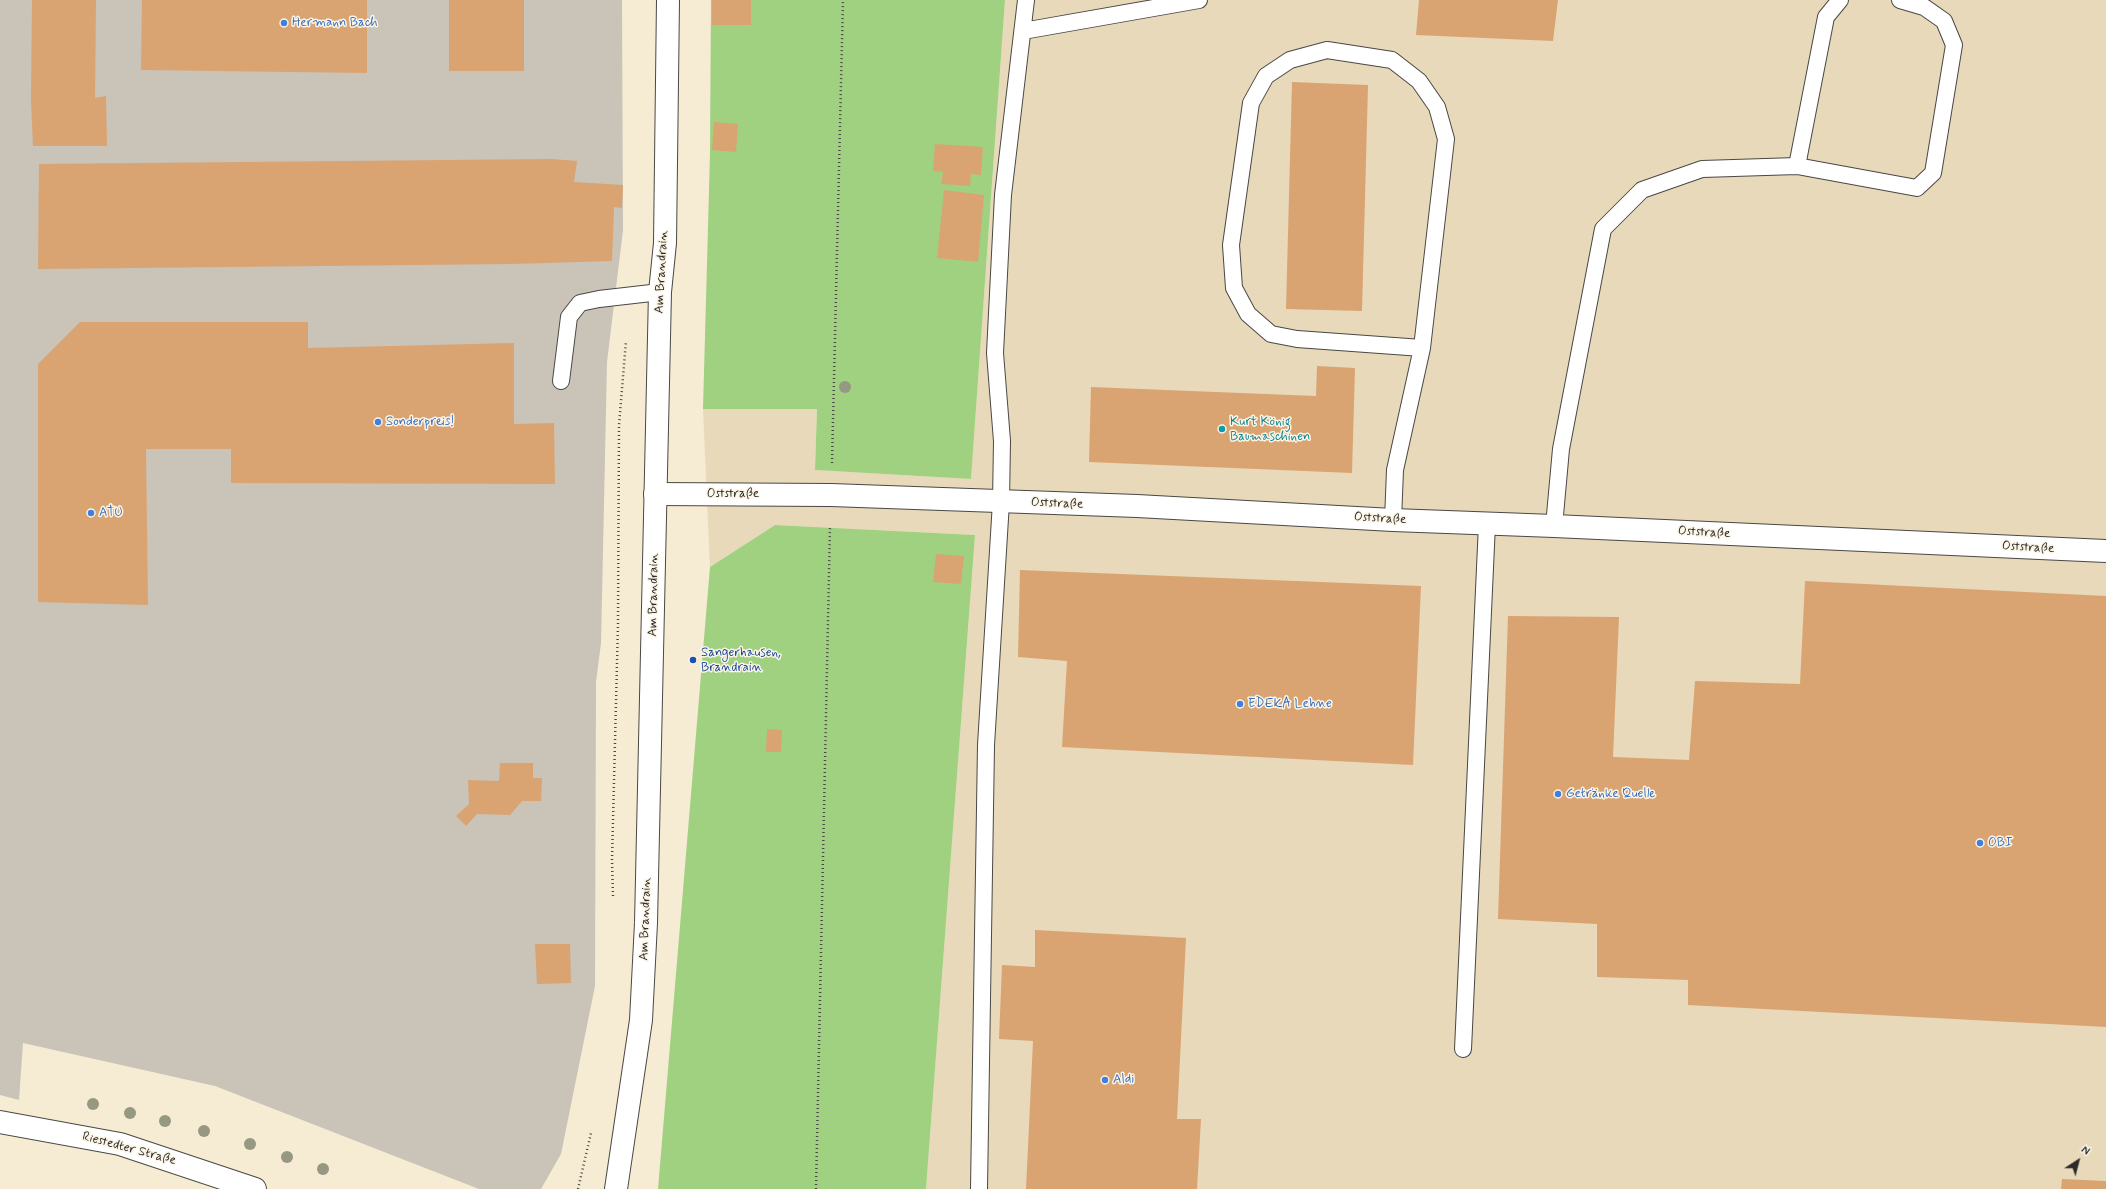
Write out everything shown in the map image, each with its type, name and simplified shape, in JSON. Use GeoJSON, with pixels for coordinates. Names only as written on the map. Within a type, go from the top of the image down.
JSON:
{"type":"FeatureCollection","features":[{"type":"Feature","properties":{"kind":"street","name":"Am Brandrain"},"geometry":{"type":"LineString","coordinates":[[616,1189],[641,1020],[646,923],[660,292],[664,243],[668,0]]}},
{"type":"Feature","properties":{"kind":"street","name":"Oststraße"},"geometry":{"type":"LineString","coordinates":[[655,494],[831,495],[1137,506],[1393,520],[2106,551]]}},
{"type":"Feature","properties":{"kind":"street","name":"Riestedter Straße"},"geometry":{"type":"LineString","coordinates":[[0,1122],[120,1144],[255,1189]]}},
{"type":"Feature","properties":{"kind":"lane"},"geometry":{"type":"LineString","coordinates":[[978,1189],[986,745],[1000,502],[1002,441],[995,353],[1003,194],[1026,0]]}},
{"type":"Feature","properties":{"kind":"lane"},"geometry":{"type":"LineString","coordinates":[[1023,31],[1199,0]]}},
{"type":"Feature","properties":{"kind":"lane"},"geometry":{"type":"LineString","coordinates":[[1797,166],[1826,17],[1840,0]]}},
{"type":"Feature","properties":{"kind":"lane"},"geometry":{"type":"LineString","coordinates":[[1554,526],[1561,449],[1603,229],[1642,190],[1702,169],[1797,166],[1917,188],[1933,173],[1954,45],[1944,21],[1924,7],[1900,0]]}},
{"type":"Feature","properties":{"kind":"lane"},"geometry":{"type":"LineString","coordinates":[[1393,520],[1395,470],[1422,348],[1446,139],[1437,107],[1420,81],[1392,60],[1327,50],[1290,60],[1266,76],[1251,103],[1231,245],[1234,288],[1248,314],[1271,334],[1297,339],[1422,348]]}},
{"type":"Feature","properties":{"kind":"lane"},"geometry":{"type":"LineString","coordinates":[[562,381],[569,317],[580,303],[599,298],[660,292]]}},
{"type":"Feature","properties":{"kind":"lane"},"geometry":{"type":"LineString","coordinates":[[1463,1049],[1487,524]]}},
{"type":"Feature","properties":{"kind":"path"},"geometry":{"type":"LineString","coordinates":[[816,1189],[843,0]]}},
{"type":"Feature","properties":{"kind":"path"},"geometry":{"type":"LineString","coordinates":[[613,897],[612,860],[618,624],[619,425],[628,314],[632,294]]}},
{"type":"Feature","properties":{"kind":"path"},"geometry":{"type":"LineString","coordinates":[[578,1189],[591,1130]]}},
{"type":"Feature","properties":{"kind":"shaded area"},"geometry":{"type":"Polygon","coordinates":[[[0,0],[622,0],[623,230],[607,362],[601,643],[596,682],[595,986],[561,1154],[541,1189],[479,1189],[215,1086],[23,1043],[19,1100],[0,1095],[0,0]]]}},
{"type":"Feature","properties":{"kind":"shaded area"},"geometry":{"type":"Polygon","coordinates":[[[1005,0],[2106,0],[2106,1189],[926,1189],[975,535],[775,525],[710,567],[703,409],[817,409],[815,470],[971,479],[1005,0]]]}},
{"type":"Feature","properties":{"kind":"green space"},"geometry":{"type":"Polygon","coordinates":[[[711,0],[1005,0],[971,479],[815,470],[817,409],[703,409],[710,154],[711,0]]]}},
{"type":"Feature","properties":{"kind":"green space"},"geometry":{"type":"Polygon","coordinates":[[[775,525],[975,535],[926,1189],[658,1189],[710,567],[775,525]]]}},
{"type":"Feature","properties":{"kind":"building"},"geometry":{"type":"Polygon","coordinates":[[[32,0],[96,0],[95,98],[106,96],[107,146],[33,146],[31,98],[32,0]]]}},
{"type":"Feature","properties":{"kind":"building"},"geometry":{"type":"Polygon","coordinates":[[[142,0],[367,0],[367,73],[141,70],[142,0]]]}},
{"type":"Feature","properties":{"kind":"building"},"geometry":{"type":"Polygon","coordinates":[[[449,0],[524,0],[524,71],[449,71],[449,0]]]}},
{"type":"Feature","properties":{"kind":"building"},"geometry":{"type":"Polygon","coordinates":[[[712,0],[751,0],[751,25],[712,25],[712,0]]]}},
{"type":"Feature","properties":{"kind":"building"},"geometry":{"type":"Polygon","coordinates":[[[1419,0],[1558,0],[1553,41],[1416,35],[1419,0]]]}},
{"type":"Feature","properties":{"kind":"building"},"geometry":{"type":"Polygon","coordinates":[[[1292,82],[1368,85],[1362,311],[1286,309],[1292,82]]]}},
{"type":"Feature","properties":{"kind":"building"},"geometry":{"type":"Polygon","coordinates":[[[714,122],[738,124],[736,152],[712,150],[714,122]]]}},
{"type":"Feature","properties":{"kind":"building"},"geometry":{"type":"Polygon","coordinates":[[[935,144],[983,147],[981,175],[971,174],[970,186],[941,184],[943,172],[933,171],[935,144]]]}},
{"type":"Feature","properties":{"kind":"building"},"geometry":{"type":"Polygon","coordinates":[[[551,159],[577,161],[574,182],[623,185],[622,208],[614,207],[612,261],[511,264],[38,269],[39,164],[551,159]]]}},
{"type":"Feature","properties":{"kind":"building"},"geometry":{"type":"Polygon","coordinates":[[[944,190],[984,195],[978,262],[937,258],[944,190]]]}},
{"type":"Feature","properties":{"kind":"building"},"geometry":{"type":"Polygon","coordinates":[[[80,322],[308,322],[308,348],[514,343],[514,424],[554,423],[555,484],[231,483],[231,449],[146,449],[148,605],[38,602],[38,364],[80,322]]]}},
{"type":"Feature","properties":{"kind":"building","name":"Kurt König Baumaschinen"},"geometry":{"type":"Polygon","coordinates":[[[1317,366],[1355,368],[1352,473],[1089,462],[1091,387],[1316,396],[1317,366]]]}},
{"type":"Feature","properties":{"kind":"building"},"geometry":{"type":"Polygon","coordinates":[[[936,554],[964,556],[961,584],[933,582],[936,554]]]}},
{"type":"Feature","properties":{"kind":"building","name":"EDEKA Lehne"},"geometry":{"type":"Polygon","coordinates":[[[1020,570],[1421,586],[1413,765],[1062,747],[1067,661],[1018,657],[1020,570]]]}},
{"type":"Feature","properties":{"kind":"building"},"geometry":{"type":"Polygon","coordinates":[[[1805,581],[2106,596],[2106,1027],[1688,1005],[1688,980],[1597,977],[1597,924],[1498,919],[1508,616],[1619,617],[1613,757],[1689,760],[1695,681],[1800,684],[1805,581]]]}},
{"type":"Feature","properties":{"kind":"building"},"geometry":{"type":"Polygon","coordinates":[[[767,729],[782,730],[781,752],[766,752],[767,729]]]}},
{"type":"Feature","properties":{"kind":"building"},"geometry":{"type":"Polygon","coordinates":[[[500,763],[533,763],[533,778],[542,778],[541,801],[522,801],[510,815],[477,814],[466,826],[456,816],[469,804],[468,780],[499,781],[500,763]]]}},
{"type":"Feature","properties":{"kind":"building","name":"Aldi"},"geometry":{"type":"Polygon","coordinates":[[[1035,930],[1186,938],[1177,1119],[1201,1119],[1197,1189],[1026,1189],[1033,1041],[999,1039],[1002,965],[1035,967],[1035,930]]]}},
{"type":"Feature","properties":{"kind":"building"},"geometry":{"type":"Polygon","coordinates":[[[535,944],[570,944],[571,983],[537,984],[535,944]]]}},
{"type":"Feature","properties":{"kind":"building"},"geometry":{"type":"Polygon","coordinates":[[[2062,1179],[2106,1181],[2106,1189],[2061,1189],[2062,1179]]]}},
{"type":"Feature","properties":{"kind":"place","name":"Hermann Bach"},"geometry":{"type":"Point","coordinates":[284,23]}},
{"type":"Feature","properties":{"kind":"place","name":"Sonderpreis!"},"geometry":{"type":"Point","coordinates":[378,422]}},
{"type":"Feature","properties":{"kind":"place","name":"Kurt König Baumaschinen"},"geometry":{"type":"Point","coordinates":[1222,429]}},
{"type":"Feature","properties":{"kind":"place","name":"ATU"},"geometry":{"type":"Point","coordinates":[91,513]}},
{"type":"Feature","properties":{"kind":"place","name":"Sangerhausen, Brandrain"},"geometry":{"type":"Point","coordinates":[693,660]}},
{"type":"Feature","properties":{"kind":"place","name":"EDEKA Lehne"},"geometry":{"type":"Point","coordinates":[1240,704]}},
{"type":"Feature","properties":{"kind":"place","name":"Getränke Quelle"},"geometry":{"type":"Point","coordinates":[1558,794]}},
{"type":"Feature","properties":{"kind":"place","name":"OBI"},"geometry":{"type":"Point","coordinates":[1980,843]}},
{"type":"Feature","properties":{"kind":"place","name":"Aldi"},"geometry":{"type":"Point","coordinates":[1105,1080]}}]}
